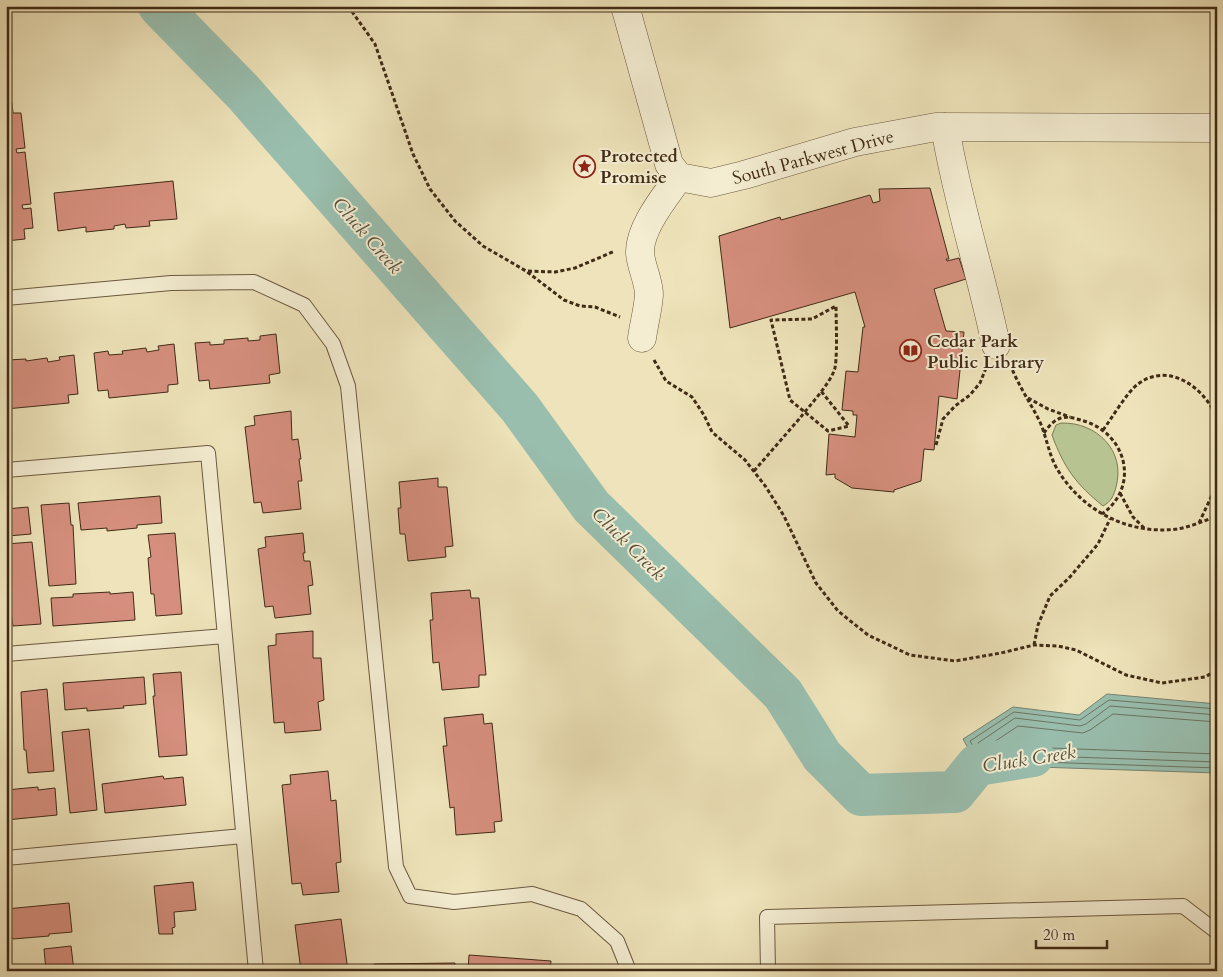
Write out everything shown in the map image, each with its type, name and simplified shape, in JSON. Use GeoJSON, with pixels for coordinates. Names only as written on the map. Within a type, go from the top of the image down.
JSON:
{"type":"FeatureCollection","features":[{"type":"Feature","properties":{"kind":"street"},"geometry":{"type":"LineString","coordinates":[[626,6],[669,164],[679,177],[653,215],[641,241],[640,253],[649,294],[642,338]]}},
{"type":"Feature","properties":{"kind":"street"},"geometry":{"type":"LineString","coordinates":[[945,127],[951,164],[985,291],[996,345]]}},
{"type":"Feature","properties":{"kind":"street","name":"South Parkwest Drive"},"geometry":{"type":"LineString","coordinates":[[679,177],[711,183],[744,176],[856,142],[945,127],[1217,128]]}},
{"type":"Feature","properties":{"kind":"lane"},"geometry":{"type":"LineString","coordinates":[[6,298],[171,282],[254,282],[304,305],[333,344],[348,386],[396,867],[410,896],[454,902],[532,894],[581,909],[617,941],[629,971]]}},
{"type":"Feature","properties":{"kind":"lane"},"geometry":{"type":"LineString","coordinates":[[6,470],[208,453],[256,971]]}},
{"type":"Feature","properties":{"kind":"lane"},"geometry":{"type":"LineString","coordinates":[[6,654],[225,636]]}},
{"type":"Feature","properties":{"kind":"lane"},"geometry":{"type":"LineString","coordinates":[[6,858],[243,836]]}},
{"type":"Feature","properties":{"kind":"lane"},"geometry":{"type":"LineString","coordinates":[[768,971],[767,917],[1183,906],[1216,935]]}},
{"type":"Feature","properties":{"kind":"path"},"geometry":{"type":"LineString","coordinates":[[348,6],[375,44],[413,154],[430,188],[455,221],[483,246],[526,271],[564,300],[580,306],[595,307],[621,317],[638,331],[666,381],[692,397],[712,432],[745,460],[766,487],[784,516],[816,583],[838,612],[868,635],[910,655],[955,661],[1034,645],[1058,646],[1076,650],[1126,675],[1162,683],[1205,677],[1217,670]]}},
{"type":"Feature","properties":{"kind":"path"},"geometry":{"type":"LineString","coordinates":[[526,271],[555,272],[575,268],[641,241]]}},
{"type":"Feature","properties":{"kind":"path"},"geometry":{"type":"LineString","coordinates":[[754,471],[805,411],[821,392],[835,370],[836,306],[812,319],[770,320],[790,400],[805,411],[828,431],[849,426],[821,392]]}},
{"type":"Feature","properties":{"kind":"path"},"geometry":{"type":"LineString","coordinates":[[936,445],[943,420],[980,383],[996,345],[1006,354],[1017,381],[1027,397],[1044,433],[1058,471],[1082,500],[1110,518],[1131,527],[1145,529],[1178,529],[1217,516]]}},
{"type":"Feature","properties":{"kind":"path"},"geometry":{"type":"LineString","coordinates":[[1103,430],[1136,385],[1157,374],[1177,378],[1195,388],[1206,398],[1217,418]]}},
{"type":"Feature","properties":{"kind":"path"},"geometry":{"type":"LineString","coordinates":[[1027,397],[1048,409],[1094,424],[1103,430],[1116,445],[1123,461],[1123,485],[1115,503],[1102,514]]}},
{"type":"Feature","properties":{"kind":"path"},"geometry":{"type":"LineString","coordinates":[[1044,433],[1056,421],[1062,418],[1073,418]]}},
{"type":"Feature","properties":{"kind":"path"},"geometry":{"type":"LineString","coordinates":[[1199,522],[1216,486],[1217,479]]}},
{"type":"Feature","properties":{"kind":"path"},"geometry":{"type":"LineString","coordinates":[[1120,493],[1133,517],[1145,529]]}},
{"type":"Feature","properties":{"kind":"path"},"geometry":{"type":"LineString","coordinates":[[1034,645],[1038,625],[1050,596],[1069,578],[1098,544],[1110,518]]}},
{"type":"Feature","properties":{"kind":"green space"},"geometry":{"type":"Polygon","coordinates":[[[1061,423],[1074,424],[1097,433],[1106,441],[1112,451],[1117,462],[1116,487],[1112,498],[1103,506],[1078,483],[1061,457],[1052,435],[1056,425],[1061,423]]]}},
{"type":"Feature","properties":{"kind":"water"},"geometry":{"type":"Polygon","coordinates":[[[1107,694],[1217,704],[1217,773],[977,765],[963,739],[1013,707],[1079,715],[1107,694]]]}},
{"type":"Feature","properties":{"kind":"building"},"geometry":{"type":"Polygon","coordinates":[[[12,103],[13,113],[21,113],[25,148],[16,149],[17,153],[25,152],[31,204],[22,205],[23,209],[31,208],[33,228],[24,229],[25,239],[6,241],[6,104],[12,103]]]}},
{"type":"Feature","properties":{"kind":"building"},"geometry":{"type":"Polygon","coordinates":[[[173,181],[177,219],[149,221],[150,226],[126,228],[125,224],[114,226],[114,229],[86,232],[86,227],[58,231],[54,193],[173,181]]]}},
{"type":"Feature","properties":{"kind":"building","name":"Cedar Park Public Library"},"geometry":{"type":"Polygon","coordinates":[[[930,188],[949,259],[946,259],[947,261],[959,258],[966,279],[934,289],[946,331],[964,332],[957,399],[939,396],[934,450],[924,449],[921,481],[894,490],[894,492],[852,488],[835,478],[835,474],[826,475],[829,434],[855,437],[857,415],[853,415],[853,411],[842,410],[846,371],[858,372],[863,327],[865,327],[855,292],[730,328],[719,236],[780,217],[781,220],[870,195],[873,203],[880,201],[879,189],[930,188]]]}},
{"type":"Feature","properties":{"kind":"building"},"geometry":{"type":"Polygon","coordinates":[[[276,334],[280,373],[269,375],[270,383],[210,389],[209,380],[199,381],[195,343],[210,342],[210,345],[224,344],[224,340],[248,338],[248,341],[260,340],[260,336],[276,334]]]}},
{"type":"Feature","properties":{"kind":"building"},"geometry":{"type":"Polygon","coordinates":[[[174,344],[178,384],[168,385],[168,392],[109,398],[108,390],[98,391],[94,353],[108,351],[109,355],[123,354],[122,351],[146,348],[147,352],[159,350],[158,346],[174,344]]]}},
{"type":"Feature","properties":{"kind":"building"},"geometry":{"type":"Polygon","coordinates":[[[74,355],[78,394],[68,395],[69,403],[6,409],[7,360],[26,359],[26,361],[47,358],[48,362],[60,360],[59,357],[74,355]]]}},
{"type":"Feature","properties":{"kind":"building"},"geometry":{"type":"Polygon","coordinates":[[[291,411],[292,440],[298,439],[301,459],[299,459],[302,481],[298,481],[301,509],[263,513],[261,502],[254,503],[245,427],[255,425],[254,416],[291,411]]]}},
{"type":"Feature","properties":{"kind":"building"},"geometry":{"type":"Polygon","coordinates":[[[438,478],[438,487],[447,487],[453,546],[445,547],[446,557],[408,561],[405,534],[400,534],[399,482],[438,478]]]}},
{"type":"Feature","properties":{"kind":"building"},"geometry":{"type":"Polygon","coordinates":[[[160,496],[162,523],[137,525],[137,528],[107,531],[107,528],[81,530],[78,503],[160,496]]]}},
{"type":"Feature","properties":{"kind":"building"},"geometry":{"type":"Polygon","coordinates":[[[69,503],[71,525],[73,525],[76,584],[49,586],[41,505],[69,503]]]}},
{"type":"Feature","properties":{"kind":"building"},"geometry":{"type":"Polygon","coordinates":[[[28,507],[31,534],[8,536],[9,538],[6,538],[6,509],[28,507]]]}},
{"type":"Feature","properties":{"kind":"building"},"geometry":{"type":"Polygon","coordinates":[[[175,533],[182,614],[156,616],[154,594],[151,594],[148,558],[151,557],[148,535],[175,533]]]}},
{"type":"Feature","properties":{"kind":"building"},"geometry":{"type":"Polygon","coordinates":[[[303,533],[304,561],[310,561],[313,585],[308,586],[311,614],[275,618],[273,606],[265,607],[258,549],[266,547],[265,537],[303,533]]]}},
{"type":"Feature","properties":{"kind":"building"},"geometry":{"type":"Polygon","coordinates":[[[32,542],[41,624],[13,626],[6,579],[6,544],[32,542]]]}},
{"type":"Feature","properties":{"kind":"building"},"geometry":{"type":"Polygon","coordinates":[[[470,590],[471,598],[479,598],[486,675],[479,675],[479,687],[442,690],[439,662],[433,663],[430,620],[433,620],[431,593],[470,590]]]}},
{"type":"Feature","properties":{"kind":"building"},"geometry":{"type":"Polygon","coordinates":[[[110,592],[110,594],[133,592],[135,620],[53,626],[51,598],[73,597],[73,594],[110,592]]]}},
{"type":"Feature","properties":{"kind":"building"},"geometry":{"type":"Polygon","coordinates":[[[313,631],[313,658],[321,658],[324,700],[318,702],[321,730],[285,733],[284,722],[274,723],[268,646],[276,645],[276,634],[313,631]]]}},
{"type":"Feature","properties":{"kind":"building"},"geometry":{"type":"Polygon","coordinates":[[[181,672],[187,755],[159,757],[153,696],[155,696],[153,674],[181,672]]]}},
{"type":"Feature","properties":{"kind":"building"},"geometry":{"type":"Polygon","coordinates":[[[144,677],[146,704],[87,711],[87,708],[65,710],[63,683],[144,677]]]}},
{"type":"Feature","properties":{"kind":"building"},"geometry":{"type":"Polygon","coordinates":[[[47,689],[54,771],[28,773],[26,750],[24,750],[21,692],[47,689]]]}},
{"type":"Feature","properties":{"kind":"building"},"geometry":{"type":"Polygon","coordinates":[[[483,714],[484,724],[492,723],[502,821],[494,822],[495,832],[456,835],[454,807],[450,808],[443,746],[447,746],[444,718],[483,714]]]}},
{"type":"Feature","properties":{"kind":"building"},"geometry":{"type":"Polygon","coordinates":[[[89,729],[97,810],[70,813],[62,732],[89,729]]]}},
{"type":"Feature","properties":{"kind":"building"},"geometry":{"type":"Polygon","coordinates":[[[328,771],[331,801],[336,800],[341,862],[336,863],[339,892],[303,895],[301,883],[292,884],[282,785],[291,784],[290,775],[328,771]]]}},
{"type":"Feature","properties":{"kind":"building"},"geometry":{"type":"Polygon","coordinates":[[[163,776],[164,779],[183,777],[186,805],[105,813],[102,784],[163,776]]]}},
{"type":"Feature","properties":{"kind":"building"},"geometry":{"type":"Polygon","coordinates":[[[38,787],[38,790],[55,788],[57,815],[6,820],[6,790],[38,787]]]}},
{"type":"Feature","properties":{"kind":"building"},"geometry":{"type":"Polygon","coordinates":[[[193,882],[196,910],[174,912],[175,927],[172,928],[173,934],[159,934],[154,886],[193,882]]]}},
{"type":"Feature","properties":{"kind":"building"},"geometry":{"type":"Polygon","coordinates":[[[69,903],[72,932],[49,934],[49,936],[6,938],[6,909],[69,903]]]}},
{"type":"Feature","properties":{"kind":"building"},"geometry":{"type":"Polygon","coordinates":[[[341,919],[348,971],[301,971],[295,925],[341,919]]]}},
{"type":"Feature","properties":{"kind":"building"},"geometry":{"type":"Polygon","coordinates":[[[71,946],[74,971],[46,971],[44,949],[71,946]]]}},
{"type":"Feature","properties":{"kind":"building"},"geometry":{"type":"Polygon","coordinates":[[[469,955],[551,961],[550,971],[468,971],[469,955]]]}},
{"type":"Feature","properties":{"kind":"building"},"geometry":{"type":"Polygon","coordinates":[[[455,963],[455,971],[374,971],[374,964],[455,963]]]}},
{"type":"Feature","properties":{"kind":"waterway","name":"Cluck Creek"},"geometry":{"type":"LineString","coordinates":[[159,6],[243,92],[520,408],[591,506],[783,694],[822,756],[861,795],[955,792],[977,765],[1033,756]]}},
{"type":"Feature","properties":{"kind":"place","name":"Protected Promise"},"geometry":{"type":"Point","coordinates":[584,166]}},
{"type":"Feature","properties":{"kind":"place","name":"Cedar Park Public Library"},"geometry":{"type":"Point","coordinates":[911,351]}}]}
